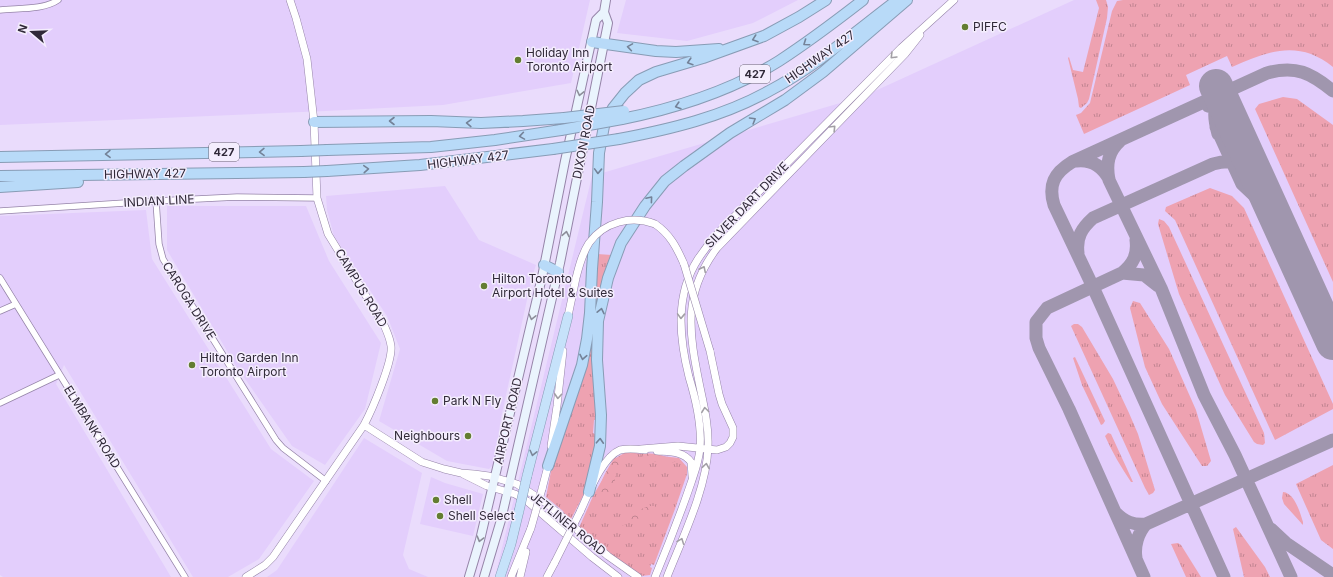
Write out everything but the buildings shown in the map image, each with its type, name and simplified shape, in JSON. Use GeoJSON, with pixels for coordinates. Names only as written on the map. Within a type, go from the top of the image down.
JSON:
{"type":"FeatureCollection","features":[{"type":"Feature","properties":{"kind":"highway"},"geometry":{"type":"LineString","coordinates":[[548,466],[582,365],[587,339],[590,313],[599,153],[604,126],[613,108],[625,93],[639,80],[656,72],[703,58],[764,36],[826,0]]}},
{"type":"Feature","properties":{"kind":"highway","name":"HIGHWAY 427"},"geometry":{"type":"LineString","coordinates":[[0,157],[301,151],[438,146],[495,140],[561,130],[623,115],[663,110],[717,92],[757,73],[806,43],[863,0]]}},
{"type":"Feature","properties":{"kind":"highway","name":"HIGHWAY 427"},"geometry":{"type":"LineString","coordinates":[[0,176],[327,171],[420,165],[553,149],[619,139],[689,124],[728,111],[749,102],[799,74],[898,0]]}},
{"type":"Feature","properties":{"kind":"highway"},"geometry":{"type":"LineString","coordinates":[[589,492],[600,446],[601,415],[597,360],[598,321],[608,278],[619,247],[640,212],[665,181],[730,133],[785,100],[823,72],[907,0]]}},
{"type":"Feature","properties":{"kind":"highway"},"geometry":{"type":"LineString","coordinates":[[592,42],[656,51],[676,52],[727,49]]}},
{"type":"Feature","properties":{"kind":"highway"},"geometry":{"type":"LineString","coordinates":[[314,122],[390,121],[480,123],[623,115]]}},
{"type":"Feature","properties":{"kind":"highway"},"geometry":{"type":"LineString","coordinates":[[0,187],[73,182],[148,174]]}},
{"type":"Feature","properties":{"kind":"highway"},"geometry":{"type":"LineString","coordinates":[[544,265],[558,272]]}},
{"type":"Feature","properties":{"kind":"highway"},"geometry":{"type":"LineString","coordinates":[[500,577],[511,544],[568,316]]}},
{"type":"Feature","properties":{"kind":"main road","name":"DIXON ROAD"},"geometry":{"type":"LineString","coordinates":[[558,272],[608,24],[604,12],[606,0]]}},
{"type":"Feature","properties":{"kind":"main road","name":"DIXON ROAD"},"geometry":{"type":"LineString","coordinates":[[544,265],[596,20],[604,12]]}},
{"type":"Feature","properties":{"kind":"main road","name":"AIRPORT ROAD"},"geometry":{"type":"LineString","coordinates":[[469,577],[493,487],[544,265]]}},
{"type":"Feature","properties":{"kind":"main road","name":"AIRPORT ROAD"},"geometry":{"type":"LineString","coordinates":[[484,577],[496,539],[510,482],[558,272]]}},
{"type":"Feature","properties":{"kind":"street"},"geometry":{"type":"LineString","coordinates":[[0,10],[44,6],[53,4],[58,0]]}},
{"type":"Feature","properties":{"kind":"street","name":"CAMPUS ROAD"},"geometry":{"type":"LineString","coordinates":[[246,577],[265,565],[273,557],[364,425],[373,407],[390,358],[391,347],[384,325],[328,234],[317,198],[314,122],[306,55],[290,0]]}},
{"type":"Feature","properties":{"kind":"street","name":"SILVER DART DRIVE"},"geometry":{"type":"LineString","coordinates":[[667,577],[702,484],[704,448],[682,341],[680,319],[681,307],[687,282],[697,260],[718,233],[800,150],[901,48],[954,0]]}},
{"type":"Feature","properties":{"kind":"street","name":"SILVER DART DRIVE"},"geometry":{"type":"LineString","coordinates":[[656,577],[684,506],[708,436],[693,346],[691,324],[691,311],[696,288],[703,269],[717,248],[905,54],[932,20]]}},
{"type":"Feature","properties":{"kind":"street"},"geometry":{"type":"LineString","coordinates":[[800,150],[806,156]]}},
{"type":"Feature","properties":{"kind":"street","name":"INDIAN LINE"},"geometry":{"type":"LineString","coordinates":[[0,211],[237,197],[317,198]]}},
{"type":"Feature","properties":{"kind":"street","name":"CAROGA DRIVE"},"geometry":{"type":"LineString","coordinates":[[156,201],[159,244],[163,259],[276,440],[283,448],[326,481]]}},
{"type":"Feature","properties":{"kind":"street"},"geometry":{"type":"LineString","coordinates":[[520,577],[531,528],[548,466],[568,316],[579,264],[589,243],[608,227],[627,220],[638,220],[655,224],[669,236],[684,264],[710,351],[719,394],[732,425],[733,434],[730,443],[726,447],[720,449],[678,446],[627,449],[613,454],[601,470],[589,492],[547,577]]}},
{"type":"Feature","properties":{"kind":"street","name":"ELMBANK ROAD"},"geometry":{"type":"LineString","coordinates":[[0,278],[185,577]]}},
{"type":"Feature","properties":{"kind":"street"},"geometry":{"type":"LineString","coordinates":[[0,311],[16,304]]}},
{"type":"Feature","properties":{"kind":"street"},"geometry":{"type":"LineString","coordinates":[[0,403],[59,374]]}},
{"type":"Feature","properties":{"kind":"street"},"geometry":{"type":"LineString","coordinates":[[364,425],[422,462],[444,470],[461,473]]}},
{"type":"Feature","properties":{"kind":"street"},"geometry":{"type":"LineString","coordinates":[[641,449],[677,452],[685,456],[691,462],[691,482]]}},
{"type":"Feature","properties":{"kind":"street","name":"JETLINER ROAD"},"geometry":{"type":"LineString","coordinates":[[461,473],[495,478],[517,484],[546,503],[618,564],[638,577]]}},
{"type":"Feature","properties":{"kind":"street","name":"JETLINER ROAD"},"geometry":{"type":"LineString","coordinates":[[461,473],[527,500],[592,557],[616,575]]}},
{"type":"Feature","properties":{"kind":"street"},"geometry":{"type":"LineString","coordinates":[[512,577],[531,528]]}},
{"type":"Feature","properties":{"kind":"street"},"geometry":{"type":"LineString","coordinates":[[551,577],[555,562]]}},
{"type":"Feature","properties":{"kind":"street"},"geometry":{"type":"LineString","coordinates":[[616,575],[618,564]]}},
{"type":"Feature","properties":{"kind":"shaded area"},"geometry":{"type":"Polygon","coordinates":[[[0,0],[590,0],[571,83],[443,105],[0,125],[0,0]]]}},
{"type":"Feature","properties":{"kind":"shaded area"},"geometry":{"type":"Polygon","coordinates":[[[626,0],[798,0],[753,23],[687,41],[617,33],[626,0]]]}},
{"type":"Feature","properties":{"kind":"shaded area"},"geometry":{"type":"Polygon","coordinates":[[[1074,0],[1333,0],[1333,577],[495,577],[592,176],[864,96],[1074,0]]]}},
{"type":"Feature","properties":{"kind":"shaded area"},"geometry":{"type":"Polygon","coordinates":[[[445,186],[479,240],[536,265],[532,277],[501,418],[494,464],[489,469],[447,461],[379,421],[400,349],[387,316],[334,236],[327,210],[326,196],[445,186]]]}},
{"type":"Feature","properties":{"kind":"shaded area"},"geometry":{"type":"Polygon","coordinates":[[[167,206],[306,206],[329,261],[381,343],[365,409],[325,465],[292,446],[236,366],[167,250],[167,206]]]}},
{"type":"Feature","properties":{"kind":"shaded area"},"geometry":{"type":"Polygon","coordinates":[[[146,210],[152,259],[271,449],[314,481],[259,559],[228,577],[193,577],[64,365],[56,384],[171,577],[3,577],[0,575],[0,216],[146,210]]]}},
{"type":"Feature","properties":{"kind":"shaded area"},"geometry":{"type":"Polygon","coordinates":[[[364,438],[422,473],[403,555],[409,569],[428,577],[267,577],[277,570],[364,438]]]}},
{"type":"Feature","properties":{"kind":"shaded area"},"geometry":{"type":"Polygon","coordinates":[[[431,477],[445,483],[483,494],[473,536],[420,524],[431,477]]]}},
{"type":"Feature","properties":{"kind":"green space"},"geometry":{"type":"Polygon","coordinates":[[[1096,0],[1106,0],[1108,7],[1107,18],[1089,99],[1081,108],[1079,107],[1068,58],[1069,57],[1073,70],[1083,72],[1099,8],[1096,0]]]}},
{"type":"Feature","properties":{"kind":"green space"},"geometry":{"type":"Polygon","coordinates":[[[1333,0],[1333,67],[1320,58],[1295,50],[1283,50],[1258,56],[1232,67],[1227,56],[1186,75],[1190,85],[1084,134],[1076,115],[1081,113],[1090,103],[1112,11],[1117,1],[1333,0]]]}},
{"type":"Feature","properties":{"kind":"green space"},"geometry":{"type":"Polygon","coordinates":[[[1283,97],[1297,99],[1333,125],[1333,282],[1255,109],[1259,104],[1283,97]]]}},
{"type":"Feature","properties":{"kind":"green space"},"geometry":{"type":"Polygon","coordinates":[[[1210,188],[1232,196],[1244,208],[1333,404],[1333,409],[1275,440],[1175,220],[1165,211],[1166,207],[1210,188]]]}},
{"type":"Feature","properties":{"kind":"green space"},"geometry":{"type":"Polygon","coordinates":[[[1159,219],[1164,221],[1169,227],[1264,433],[1265,443],[1263,445],[1254,442],[1225,395],[1179,294],[1158,224],[1159,219]]]}},
{"type":"Feature","properties":{"kind":"green space"},"geometry":{"type":"Polygon","coordinates":[[[597,254],[612,255],[602,284],[596,420],[594,420],[593,433],[596,435],[591,468],[585,492],[569,523],[563,511],[546,497],[552,466],[569,414],[597,254]]]}},
{"type":"Feature","properties":{"kind":"green space"},"geometry":{"type":"Polygon","coordinates":[[[1133,301],[1140,303],[1169,349],[1196,410],[1211,461],[1207,466],[1202,466],[1162,404],[1145,367],[1130,308],[1133,301]]]}},
{"type":"Feature","properties":{"kind":"green space"},"geometry":{"type":"Polygon","coordinates":[[[1078,324],[1082,327],[1113,379],[1129,413],[1138,434],[1155,490],[1149,495],[1071,326],[1078,324]]]}},
{"type":"Feature","properties":{"kind":"green space"},"geometry":{"type":"Polygon","coordinates":[[[1075,357],[1105,421],[1101,425],[1082,385],[1073,358],[1075,357]]]}},
{"type":"Feature","properties":{"kind":"green space"},"geometry":{"type":"Polygon","coordinates":[[[1108,433],[1111,434],[1133,482],[1131,482],[1127,476],[1111,448],[1105,436],[1108,433]]]}},
{"type":"Feature","properties":{"kind":"green space"},"geometry":{"type":"Polygon","coordinates":[[[626,452],[679,458],[687,467],[687,474],[675,509],[654,565],[651,564],[650,567],[652,568],[650,575],[641,576],[578,530],[593,496],[614,459],[626,452]]]}},
{"type":"Feature","properties":{"kind":"green space"},"geometry":{"type":"Polygon","coordinates":[[[643,453],[660,455],[670,460],[675,459],[676,461],[669,464],[664,461],[651,461],[641,455],[643,453]]]}},
{"type":"Feature","properties":{"kind":"green space"},"geometry":{"type":"Polygon","coordinates":[[[615,457],[619,461],[620,466],[615,473],[615,486],[610,490],[604,500],[600,501],[599,490],[601,484],[615,457]]]}},
{"type":"Feature","properties":{"kind":"green space"},"geometry":{"type":"Polygon","coordinates":[[[1333,465],[1333,549],[1321,540],[1296,484],[1333,465]]]}},
{"type":"Feature","properties":{"kind":"green space"},"geometry":{"type":"Polygon","coordinates":[[[1283,492],[1287,493],[1294,500],[1303,525],[1284,504],[1282,498],[1283,492]]]}},
{"type":"Feature","properties":{"kind":"green space"},"geometry":{"type":"Polygon","coordinates":[[[649,506],[655,506],[655,510],[647,517],[631,520],[619,528],[618,525],[624,518],[649,506]]]}},
{"type":"Feature","properties":{"kind":"green space"},"geometry":{"type":"Polygon","coordinates":[[[1236,527],[1265,567],[1270,577],[1244,577],[1233,529],[1236,527]]]}},
{"type":"Feature","properties":{"kind":"green space"},"geometry":{"type":"Polygon","coordinates":[[[1178,543],[1181,545],[1201,577],[1186,577],[1171,544],[1178,543]]]}},
{"type":"Feature","properties":{"kind":"taxiway"},"geometry":{"type":"LineString","coordinates":[[1224,577],[1093,287],[1054,205],[1052,198],[1052,186],[1057,175],[1072,162],[1267,73],[1286,70],[1303,72],[1317,79],[1333,91]]}},
{"type":"Feature","properties":{"kind":"taxiway"},"geometry":{"type":"LineString","coordinates":[[1218,134],[1215,122],[1216,106],[1227,92]]}},
{"type":"Feature","properties":{"kind":"taxiway"},"geometry":{"type":"LineString","coordinates":[[1208,106],[1219,109],[1230,117]]}},
{"type":"Feature","properties":{"kind":"taxiway"},"geometry":{"type":"LineString","coordinates":[[1216,127],[1242,184],[1275,215]]}},
{"type":"Feature","properties":{"kind":"taxiway"},"geometry":{"type":"LineString","coordinates":[[1120,141],[1110,154],[1108,164],[1109,180],[1161,288],[1204,395],[1235,455],[1291,577]]}},
{"type":"Feature","properties":{"kind":"taxiway"},"geometry":{"type":"LineString","coordinates":[[1076,161],[1086,161],[1096,164],[1103,170],[1109,179]]}},
{"type":"Feature","properties":{"kind":"taxiway"},"geometry":{"type":"LineString","coordinates":[[1078,253],[1078,242],[1081,233],[1093,218],[1213,164],[1221,162],[1234,162],[1240,164],[1250,171],[1260,183]]}},
{"type":"Feature","properties":{"kind":"taxiway"},"geometry":{"type":"LineString","coordinates":[[1122,273],[1134,259],[1136,240]]}},
{"type":"Feature","properties":{"kind":"taxiway"},"geometry":{"type":"LineString","coordinates":[[1144,577],[1069,409],[1039,348],[1036,338],[1036,322],[1047,308],[1122,273],[1144,275],[1158,286]]}},
{"type":"Feature","properties":{"kind":"taxiway"},"geometry":{"type":"LineString","coordinates":[[1116,513],[1123,519],[1130,522],[1146,524],[1333,440]]}},
{"type":"Feature","properties":{"kind":"taxiway"},"geometry":{"type":"LineString","coordinates":[[1136,558],[1137,540],[1146,524]]}},
{"type":"Feature","properties":{"kind":"taxiway"},"geometry":{"type":"LineString","coordinates":[[1271,529],[1286,543],[1333,575]]}},
{"type":"Feature","properties":{"kind":"runway"},"geometry":{"type":"LineString","coordinates":[[1216,86],[1333,343]]}},
{"type":"Feature","properties":{"kind":"place","name":"PIFFC"},"geometry":{"type":"Point","coordinates":[965,27]}},
{"type":"Feature","properties":{"kind":"place","name":"Holiday Inn Toronto Airport"},"geometry":{"type":"Point","coordinates":[518,60]}},
{"type":"Feature","properties":{"kind":"place","name":"Hilton Toronto Airport Hotel & Suites"},"geometry":{"type":"Point","coordinates":[484,286]}},
{"type":"Feature","properties":{"kind":"place","name":"Hilton Garden Inn Toronto Airport"},"geometry":{"type":"Point","coordinates":[192,365]}},
{"type":"Feature","properties":{"kind":"place","name":"Park N Fly"},"geometry":{"type":"Point","coordinates":[435,401]}},
{"type":"Feature","properties":{"kind":"place","name":"Neighbours"},"geometry":{"type":"Point","coordinates":[468,436]}},
{"type":"Feature","properties":{"kind":"place","name":"Shell"},"geometry":{"type":"Point","coordinates":[436,500]}},
{"type":"Feature","properties":{"kind":"place","name":"Shell Select"},"geometry":{"type":"Point","coordinates":[440,516]}}]}
